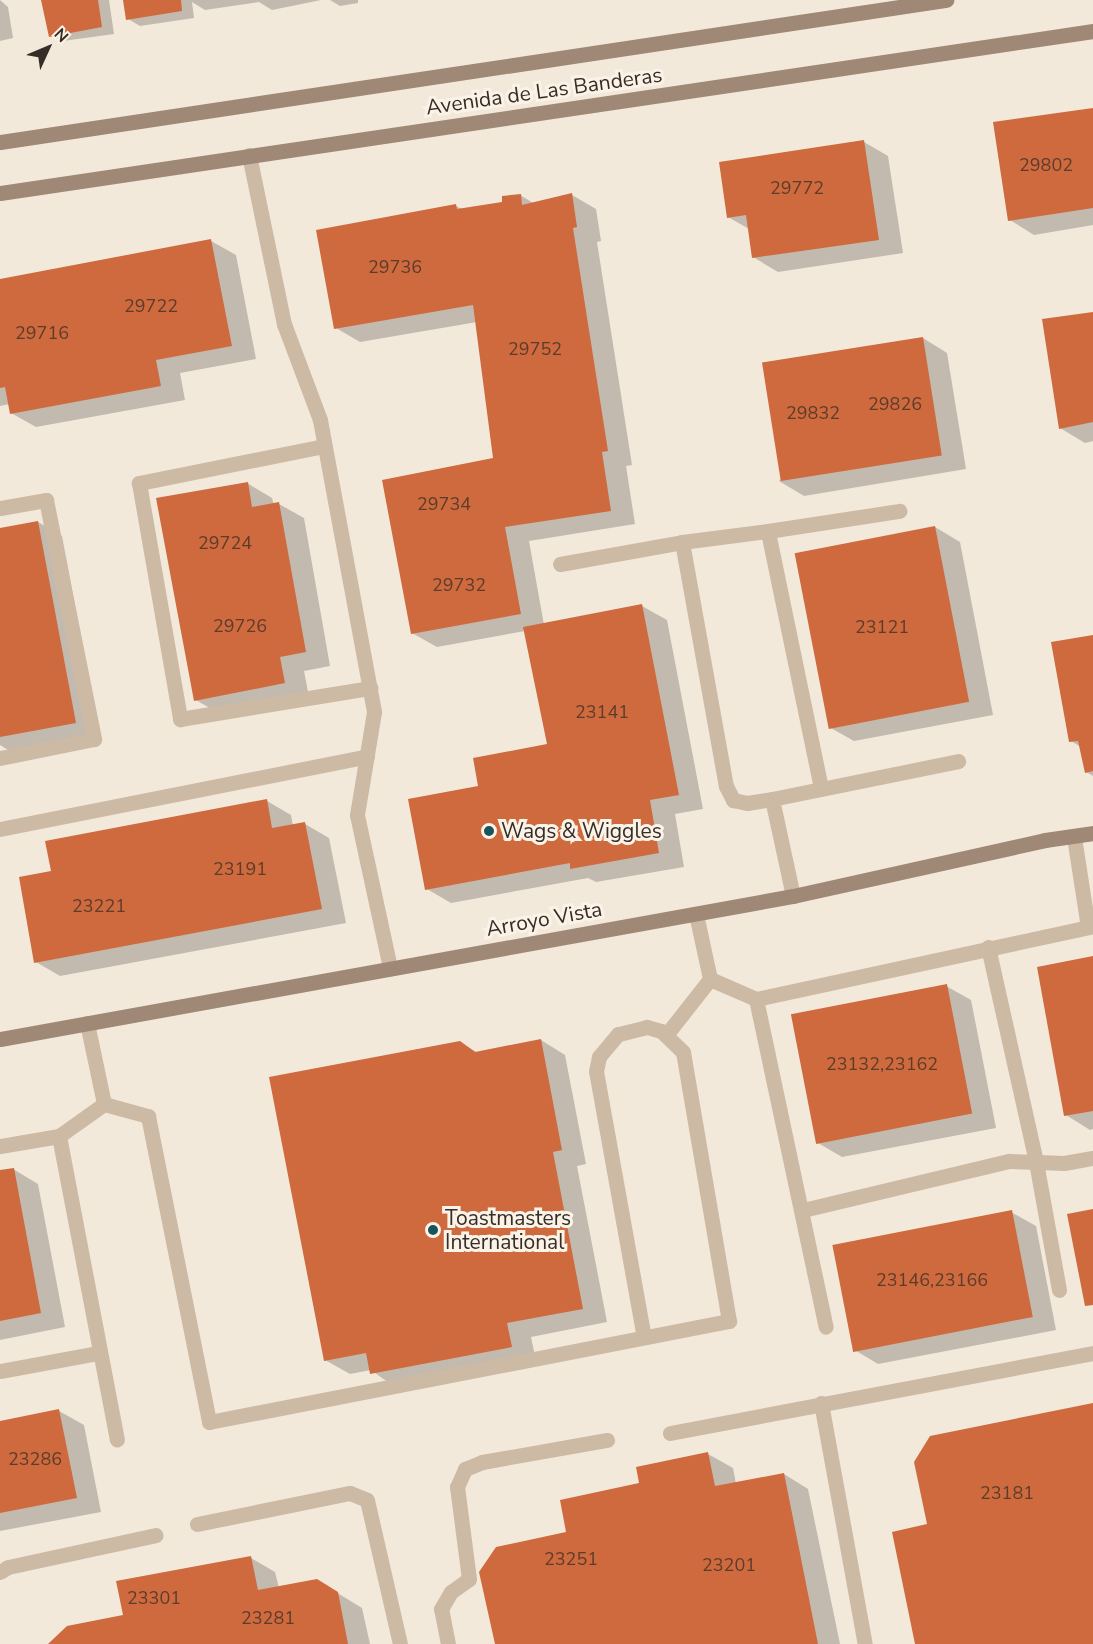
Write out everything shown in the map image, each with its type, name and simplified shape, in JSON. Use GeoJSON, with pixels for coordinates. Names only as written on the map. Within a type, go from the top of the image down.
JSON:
{"type":"FeatureCollection","features":[{"type":"Feature","properties":{"kind":"main road","name":"Avenida de Las Banderas"},"geometry":{"type":"LineString","coordinates":[[0,142],[946,0]]}},
{"type":"Feature","properties":{"kind":"main road","name":"Avenida de Las Banderas"},"geometry":{"type":"LineString","coordinates":[[0,192],[1093,31]]}},
{"type":"Feature","properties":{"kind":"main road","name":"Arroyo Vista"},"geometry":{"type":"LineString","coordinates":[[0,1039],[793,896],[1045,840],[1093,833]]}},
{"type":"Feature","properties":{"kind":"lane"},"geometry":{"type":"LineString","coordinates":[[249,155],[284,324],[320,420],[370,688],[374,712],[357,815],[390,968]]}},
{"type":"Feature","properties":{"kind":"lane"},"geometry":{"type":"LineString","coordinates":[[324,446],[139,483],[180,719],[370,688]]}},
{"type":"Feature","properties":{"kind":"lane"},"geometry":{"type":"LineString","coordinates":[[0,508],[46,500],[94,739],[0,758]]}},
{"type":"Feature","properties":{"kind":"lane"},"geometry":{"type":"LineString","coordinates":[[560,564],[682,542],[898,511]]}},
{"type":"Feature","properties":{"kind":"lane"},"geometry":{"type":"LineString","coordinates":[[768,531],[821,788]]}},
{"type":"Feature","properties":{"kind":"lane"},"geometry":{"type":"LineString","coordinates":[[682,542],[726,786],[733,800],[747,803],[772,799],[958,761]]}},
{"type":"Feature","properties":{"kind":"lane"},"geometry":{"type":"LineString","coordinates":[[0,829],[367,756]]}},
{"type":"Feature","properties":{"kind":"lane"},"geometry":{"type":"LineString","coordinates":[[772,799],[793,896]]}},
{"type":"Feature","properties":{"kind":"lane"},"geometry":{"type":"LineString","coordinates":[[710,979],[756,999],[1090,926],[1074,837]]}},
{"type":"Feature","properties":{"kind":"lane"},"geometry":{"type":"LineString","coordinates":[[696,914],[710,979]]}},
{"type":"Feature","properties":{"kind":"lane"},"geometry":{"type":"LineString","coordinates":[[988,947],[1036,1162],[1059,1290]]}},
{"type":"Feature","properties":{"kind":"lane"},"geometry":{"type":"LineString","coordinates":[[666,1035],[710,979]]}},
{"type":"Feature","properties":{"kind":"lane"},"geometry":{"type":"LineString","coordinates":[[756,999],[803,1210],[826,1327]]}},
{"type":"Feature","properties":{"kind":"lane"},"geometry":{"type":"LineString","coordinates":[[87,1023],[104,1104]]}},
{"type":"Feature","properties":{"kind":"lane"},"geometry":{"type":"LineString","coordinates":[[104,1104],[148,1116],[209,1422],[729,1321],[683,1052],[666,1035],[647,1028],[618,1034],[599,1057],[596,1071],[644,1337]]}},
{"type":"Feature","properties":{"kind":"lane"},"geometry":{"type":"LineString","coordinates":[[0,1146],[59,1136],[104,1104]]}},
{"type":"Feature","properties":{"kind":"lane"},"geometry":{"type":"LineString","coordinates":[[59,1136],[98,1353],[117,1440]]}},
{"type":"Feature","properties":{"kind":"lane"},"geometry":{"type":"LineString","coordinates":[[803,1210],[1009,1161],[1064,1163],[1093,1158]]}},
{"type":"Feature","properties":{"kind":"lane"},"geometry":{"type":"LineString","coordinates":[[0,1371],[98,1353]]}},
{"type":"Feature","properties":{"kind":"lane"},"geometry":{"type":"LineString","coordinates":[[670,1433],[1093,1353]]}},
{"type":"Feature","properties":{"kind":"lane"},"geometry":{"type":"LineString","coordinates":[[821,1403],[865,1644]]}},
{"type":"Feature","properties":{"kind":"lane"},"geometry":{"type":"LineString","coordinates":[[448,1644],[441,1609],[451,1592],[469,1578],[457,1487],[465,1469],[607,1440]]}},
{"type":"Feature","properties":{"kind":"lane"},"geometry":{"type":"LineString","coordinates":[[197,1524],[350,1493],[367,1500],[399,1644]]}},
{"type":"Feature","properties":{"kind":"lane"},"geometry":{"type":"LineString","coordinates":[[0,1572],[8,1567],[156,1535]]}},
{"type":"Feature","properties":{"kind":"building"},"geometry":{"type":"Polygon","coordinates":[[[41,0],[98,0],[102,27],[49,37],[41,0]]]}},
{"type":"Feature","properties":{"kind":"building"},"geometry":{"type":"Polygon","coordinates":[[[123,0],[181,0],[182,11],[126,20],[123,0]]]}},
{"type":"Feature","properties":{"kind":"building"},"geometry":{"type":"Polygon","coordinates":[[[1093,108],[1093,208],[1008,221],[993,122],[1093,108]]]}},
{"type":"Feature","properties":{"kind":"building"},"geometry":{"type":"Polygon","coordinates":[[[864,140],[879,240],[752,258],[746,215],[727,218],[719,162],[864,140]]]}},
{"type":"Feature","properties":{"kind":"building"},"geometry":{"type":"Polygon","coordinates":[[[572,193],[577,227],[573,228],[608,451],[602,452],[611,511],[505,527],[521,614],[411,634],[382,480],[493,458],[473,305],[334,329],[316,230],[456,204],[457,209],[502,202],[502,196],[521,194],[522,205],[572,193]]]}},
{"type":"Feature","properties":{"kind":"building"},"geometry":{"type":"Polygon","coordinates":[[[211,239],[232,346],[156,360],[161,386],[10,414],[5,387],[0,388],[0,279],[211,239]]]}},
{"type":"Feature","properties":{"kind":"building"},"geometry":{"type":"Polygon","coordinates":[[[1093,312],[1093,422],[1059,429],[1042,319],[1093,312]]]}},
{"type":"Feature","properties":{"kind":"building"},"geometry":{"type":"Polygon","coordinates":[[[923,337],[942,456],[781,481],[762,362],[923,337]]]}},
{"type":"Feature","properties":{"kind":"building"},"geometry":{"type":"Polygon","coordinates":[[[248,482],[252,507],[279,502],[306,652],[280,657],[285,683],[194,701],[156,498],[248,482]]]}},
{"type":"Feature","properties":{"kind":"building"},"geometry":{"type":"Polygon","coordinates":[[[38,521],[76,723],[0,737],[0,528],[38,521]]]}},
{"type":"Feature","properties":{"kind":"building"},"geometry":{"type":"Polygon","coordinates":[[[935,526],[969,702],[829,729],[795,553],[935,526]]]}},
{"type":"Feature","properties":{"kind":"building"},"geometry":{"type":"Polygon","coordinates":[[[642,604],[679,795],[650,800],[659,853],[570,869],[570,863],[425,890],[408,799],[478,786],[473,758],[547,744],[523,627],[642,604]]]}},
{"type":"Feature","properties":{"kind":"building"},"geometry":{"type":"Polygon","coordinates":[[[1093,635],[1093,771],[1085,773],[1078,741],[1069,742],[1051,642],[1093,635]]]}},
{"type":"Feature","properties":{"kind":"building"},"geometry":{"type":"Polygon","coordinates":[[[267,799],[272,828],[305,822],[322,909],[34,963],[19,877],[51,871],[45,841],[267,799]]]}},
{"type":"Feature","properties":{"kind":"building"},"geometry":{"type":"Polygon","coordinates":[[[1093,956],[1093,1111],[1064,1116],[1037,967],[1093,956]]]}},
{"type":"Feature","properties":{"kind":"building"},"geometry":{"type":"Polygon","coordinates":[[[947,984],[972,1114],[816,1144],[791,1014],[947,984]]]}},
{"type":"Feature","properties":{"kind":"building","name":"Toastmasters International"},"geometry":{"type":"Polygon","coordinates":[[[541,1039],[562,1150],[553,1152],[583,1309],[507,1323],[512,1347],[370,1374],[366,1353],[324,1361],[269,1077],[460,1041],[475,1052],[541,1039]]]}},
{"type":"Feature","properties":{"kind":"building"},"geometry":{"type":"Polygon","coordinates":[[[14,1168],[41,1313],[0,1321],[0,1170],[14,1168]]]}},
{"type":"Feature","properties":{"kind":"building"},"geometry":{"type":"Polygon","coordinates":[[[1093,1209],[1093,1305],[1085,1306],[1067,1214],[1093,1209]]]}},
{"type":"Feature","properties":{"kind":"building"},"geometry":{"type":"Polygon","coordinates":[[[1012,1210],[1033,1317],[853,1352],[832,1245],[1012,1210]]]}},
{"type":"Feature","properties":{"kind":"building"},"geometry":{"type":"Polygon","coordinates":[[[1093,1403],[1093,1644],[915,1644],[892,1532],[927,1524],[914,1462],[930,1436],[1093,1403]]]}},
{"type":"Feature","properties":{"kind":"building"},"geometry":{"type":"Polygon","coordinates":[[[59,1409],[77,1498],[0,1513],[0,1421],[59,1409]]]}},
{"type":"Feature","properties":{"kind":"building"},"geometry":{"type":"Polygon","coordinates":[[[708,1452],[715,1486],[784,1473],[818,1644],[495,1644],[479,1572],[496,1547],[566,1532],[560,1500],[639,1483],[636,1467],[708,1452]]]}},
{"type":"Feature","properties":{"kind":"building"},"geometry":{"type":"Polygon","coordinates":[[[251,1556],[258,1590],[317,1579],[338,1592],[348,1644],[48,1644],[67,1626],[123,1615],[116,1581],[251,1556]]]}},
{"type":"Feature","properties":{"kind":"place","name":"Wags & Wiggles"},"geometry":{"type":"Point","coordinates":[489,831]}},
{"type":"Feature","properties":{"kind":"place","name":"Toastmasters International"},"geometry":{"type":"Point","coordinates":[433,1230]}}]}
